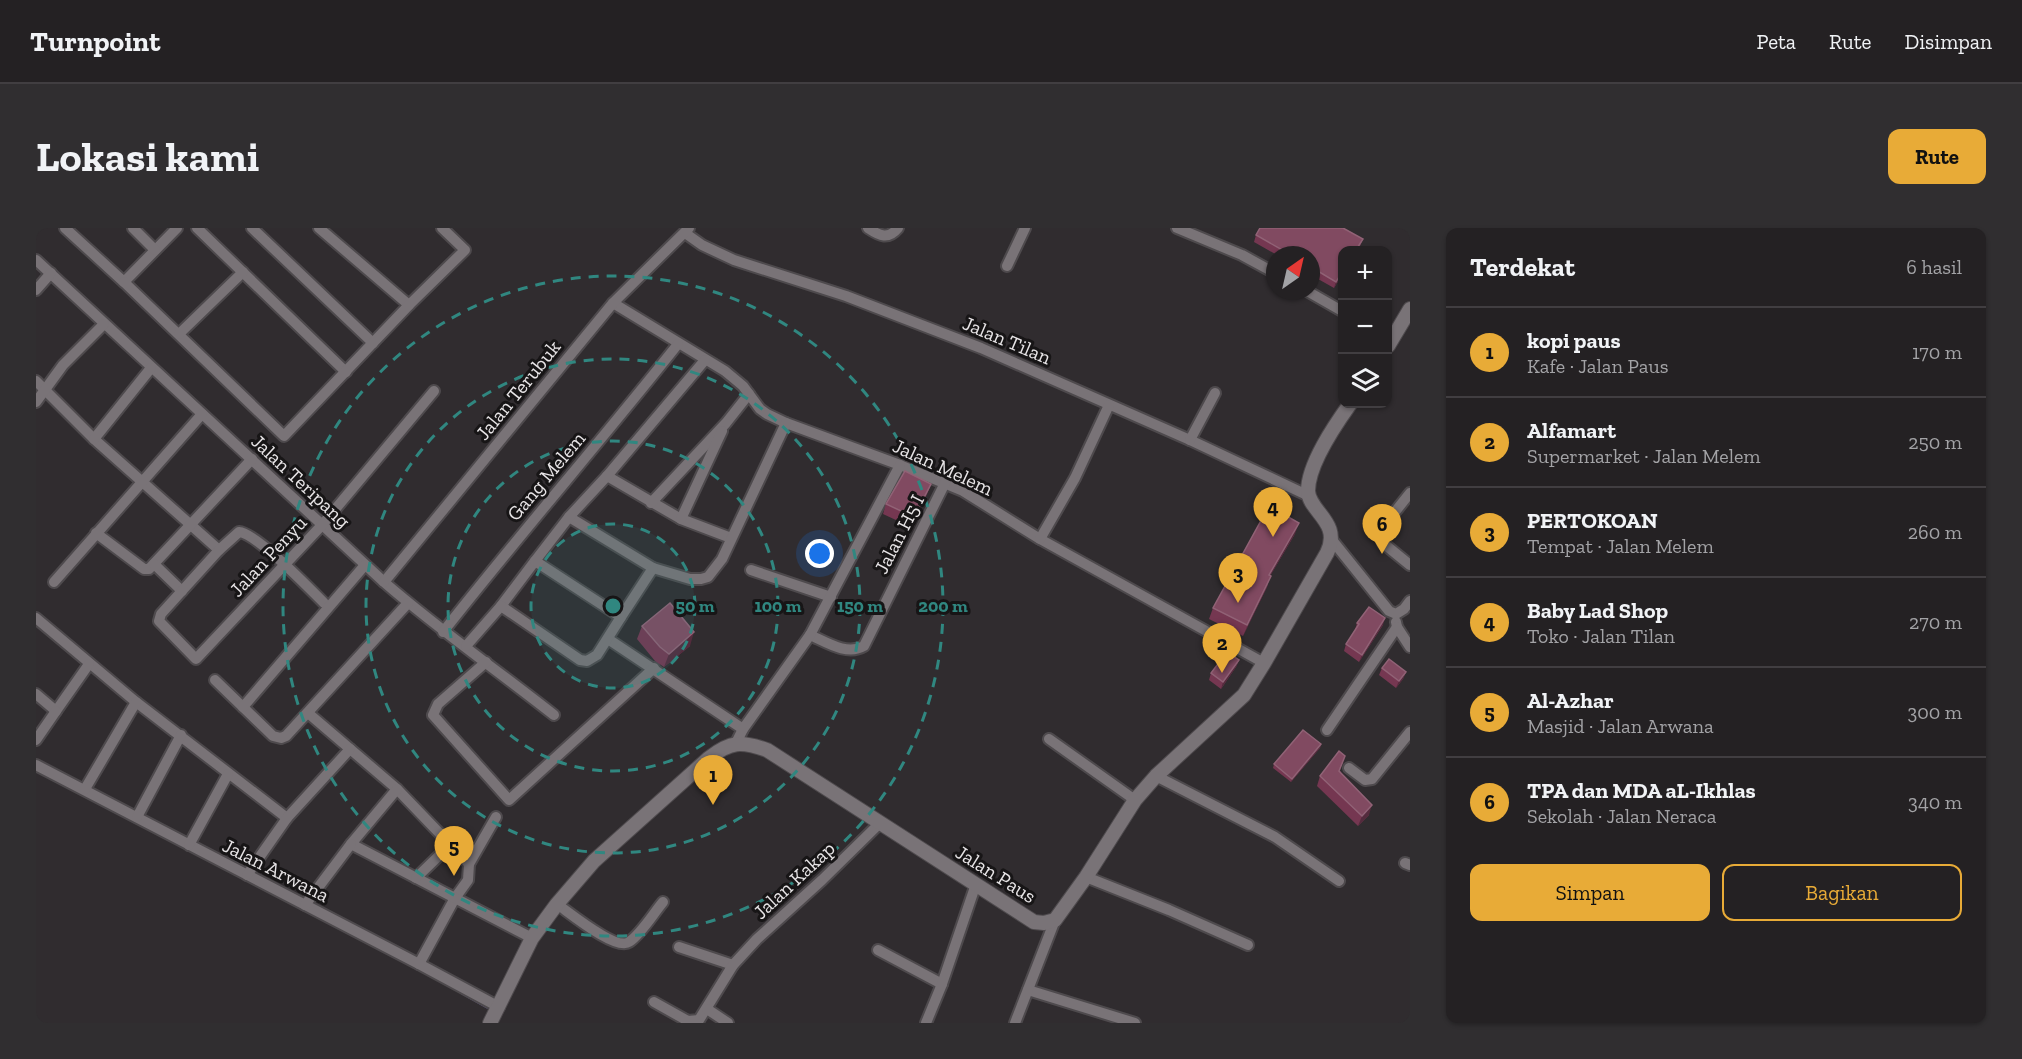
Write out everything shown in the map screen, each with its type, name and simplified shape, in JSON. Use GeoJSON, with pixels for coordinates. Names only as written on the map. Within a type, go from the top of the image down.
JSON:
{"type":"FeatureCollection","features":[{"type":"Feature","properties":{"kind":"main road"},"geometry":{"type":"LineString","coordinates":[[1392,336],[1410,309]]}},
{"type":"Feature","properties":{"kind":"main road"},"geometry":{"type":"LineString","coordinates":[[1332,540],[1327,525],[1309,496],[1309,483],[1333,429],[1347,408]]}},
{"type":"Feature","properties":{"kind":"main road","name":"Jalan Paus"},"geometry":{"type":"LineString","coordinates":[[736,743],[767,750],[1034,922],[1044,923],[1055,920],[1086,877],[1135,800],[1156,776],[1244,694],[1327,553],[1332,540]]}},
{"type":"Feature","properties":{"kind":"main road"},"geometry":{"type":"LineString","coordinates":[[490,1023],[532,938],[557,904],[594,861],[715,754],[728,745],[736,743]]}},
{"type":"Feature","properties":{"kind":"street"},"geometry":{"type":"LineString","coordinates":[[65,228],[284,436],[465,250],[442,228]]}},
{"type":"Feature","properties":{"kind":"street"},"geometry":{"type":"LineString","coordinates":[[133,228],[155,250]]}},
{"type":"Feature","properties":{"kind":"street"},"geometry":{"type":"LineString","coordinates":[[124,282],[177,228]]}},
{"type":"Feature","properties":{"kind":"street"},"geometry":{"type":"LineString","coordinates":[[197,228],[346,372]]}},
{"type":"Feature","properties":{"kind":"street"},"geometry":{"type":"LineString","coordinates":[[252,228],[374,343]]}},
{"type":"Feature","properties":{"kind":"street"},"geometry":{"type":"LineString","coordinates":[[868,228],[882,236],[887,236],[898,228]]}},
{"type":"Feature","properties":{"kind":"street"},"geometry":{"type":"LineString","coordinates":[[1007,266],[1025,228]]}},
{"type":"Feature","properties":{"kind":"street"},"geometry":{"type":"LineString","coordinates":[[1177,228],[1242,255],[1266,268]]}},
{"type":"Feature","properties":{"kind":"street"},"geometry":{"type":"LineString","coordinates":[[324,230],[409,305]]}},
{"type":"Feature","properties":{"kind":"street","name":"Jalan Terubuk"},"geometry":{"type":"LineString","coordinates":[[384,582],[613,303],[687,230]]}},
{"type":"Feature","properties":{"kind":"street","name":"Jalan Tilan"},"geometry":{"type":"LineString","coordinates":[[687,230],[702,245],[734,260],[846,296],[971,344],[1190,440],[1309,496]]}},
{"type":"Feature","properties":{"kind":"street","name":"Jalan Teripang"},"geometry":{"type":"LineString","coordinates":[[36,260],[384,582],[443,632],[466,646],[554,715]]}},
{"type":"Feature","properties":{"kind":"street"},"geometry":{"type":"LineString","coordinates":[[179,334],[243,272]]}},
{"type":"Feature","properties":{"kind":"street"},"geometry":{"type":"LineString","coordinates":[[36,290],[51,273]]}},
{"type":"Feature","properties":{"kind":"street"},"geometry":{"type":"LineString","coordinates":[[1320,298],[1338,309]]}},
{"type":"Feature","properties":{"kind":"street","name":"Jalan Melem"},"geometry":{"type":"LineString","coordinates":[[613,303],[734,378],[760,409],[786,423],[900,465],[977,499],[1040,539],[1264,663]]}},
{"type":"Feature","properties":{"kind":"street"},"geometry":{"type":"LineString","coordinates":[[36,402],[63,365],[104,324]]}},
{"type":"Feature","properties":{"kind":"street","name":"Gang Melem"},"geometry":{"type":"LineString","coordinates":[[443,632],[678,344]]}},
{"type":"Feature","properties":{"kind":"street"},"geometry":{"type":"LineString","coordinates":[[466,646],[501,606],[569,517],[607,476],[705,360]]}},
{"type":"Feature","properties":{"kind":"street"},"geometry":{"type":"LineString","coordinates":[[94,439],[151,368]]}},
{"type":"Feature","properties":{"kind":"street"},"geometry":{"type":"LineString","coordinates":[[36,381],[94,439],[219,550]]}},
{"type":"Feature","properties":{"kind":"street","name":"Jalan Penyu"},"geometry":{"type":"LineString","coordinates":[[182,591],[160,614],[159,621],[196,660],[322,525],[434,392]]}},
{"type":"Feature","properties":{"kind":"street"},"geometry":{"type":"LineString","coordinates":[[1190,440],[1215,393]]}},
{"type":"Feature","properties":{"kind":"street"},"geometry":{"type":"LineString","coordinates":[[651,503],[726,423],[749,394]]}},
{"type":"Feature","properties":{"kind":"street"},"geometry":{"type":"LineString","coordinates":[[1040,539],[1080,468],[1109,405]]}},
{"type":"Feature","properties":{"kind":"street"},"geometry":{"type":"LineString","coordinates":[[54,582],[201,414]]}},
{"type":"Feature","properties":{"kind":"street"},"geometry":{"type":"LineString","coordinates":[[681,519],[726,423]]}},
{"type":"Feature","properties":{"kind":"street"},"geometry":{"type":"LineString","coordinates":[[569,517],[653,568],[690,579],[708,577],[722,559],[786,423]]}},
{"type":"Feature","properties":{"kind":"street"},"geometry":{"type":"LineString","coordinates":[[96,533],[144,569],[149,569],[252,459]]}},
{"type":"Feature","properties":{"kind":"street"},"geometry":{"type":"LineString","coordinates":[[736,743],[743,729],[810,634],[900,465]]}},
{"type":"Feature","properties":{"kind":"street"},"geometry":{"type":"LineString","coordinates":[[607,476],[681,519],[731,538]]}},
{"type":"Feature","properties":{"kind":"street","name":"Jalan H5 I"},"geometry":{"type":"LineString","coordinates":[[810,634],[847,649],[854,650],[864,646],[945,483]]}},
{"type":"Feature","properties":{"kind":"street"},"geometry":{"type":"LineString","coordinates":[[1410,493],[1379,532],[1383,543],[1410,565]]}},
{"type":"Feature","properties":{"kind":"street"},"geometry":{"type":"LineString","coordinates":[[154,564],[182,591],[237,532],[246,532],[324,603]]}},
{"type":"Feature","properties":{"kind":"street"},"geometry":{"type":"LineString","coordinates":[[1332,540],[1389,611],[1396,614]]}},
{"type":"Feature","properties":{"kind":"street"},"geometry":{"type":"LineString","coordinates":[[535,561],[621,617]]}},
{"type":"Feature","properties":{"kind":"street"},"geometry":{"type":"LineString","coordinates":[[243,707],[365,565]]}},
{"type":"Feature","properties":{"kind":"street"},"geometry":{"type":"LineString","coordinates":[[501,606],[580,660],[587,661],[595,658],[653,568]]}},
{"type":"Feature","properties":{"kind":"street"},"geometry":{"type":"LineString","coordinates":[[751,570],[831,597]]}},
{"type":"Feature","properties":{"kind":"street"},"geometry":{"type":"LineString","coordinates":[[1327,730],[1396,627],[1396,614],[1410,601]]}},
{"type":"Feature","properties":{"kind":"street"},"geometry":{"type":"LineString","coordinates":[[215,680],[277,738],[286,736],[408,603]]}},
{"type":"Feature","properties":{"kind":"street"},"geometry":{"type":"LineString","coordinates":[[36,618],[136,702],[287,818]]}},
{"type":"Feature","properties":{"kind":"street"},"geometry":{"type":"LineString","coordinates":[[1396,627],[1410,647]]}},
{"type":"Feature","properties":{"kind":"street"},"geometry":{"type":"LineString","coordinates":[[608,639],[743,729]]}},
{"type":"Feature","properties":{"kind":"street"},"geometry":{"type":"LineString","coordinates":[[486,662],[438,704],[434,717],[509,800],[654,668]]}},
{"type":"Feature","properties":{"kind":"street"},"geometry":{"type":"LineString","coordinates":[[36,740],[89,664]]}},
{"type":"Feature","properties":{"kind":"street"},"geometry":{"type":"LineString","coordinates":[[36,694],[56,711]]}},
{"type":"Feature","properties":{"kind":"street"},"geometry":{"type":"LineString","coordinates":[[85,789],[136,702]]}},
{"type":"Feature","properties":{"kind":"street"},"geometry":{"type":"LineString","coordinates":[[308,713],[397,789],[469,864]]}},
{"type":"Feature","properties":{"kind":"street"},"geometry":{"type":"LineString","coordinates":[[1349,768],[1365,780],[1372,779],[1410,732]]}},
{"type":"Feature","properties":{"kind":"street"},"geometry":{"type":"LineString","coordinates":[[137,816],[181,735]]}},
{"type":"Feature","properties":{"kind":"street"},"geometry":{"type":"LineString","coordinates":[[1049,739],[1135,800]]}},
{"type":"Feature","properties":{"kind":"street"},"geometry":{"type":"LineString","coordinates":[[247,875],[287,818],[350,749]]}},
{"type":"Feature","properties":{"kind":"street","name":"Jalan Arwana"},"geometry":{"type":"LineString","coordinates":[[36,765],[499,1007]]}},
{"type":"Feature","properties":{"kind":"street"},"geometry":{"type":"LineString","coordinates":[[189,844],[228,774]]}},
{"type":"Feature","properties":{"kind":"street"},"geometry":{"type":"LineString","coordinates":[[1156,776],[1275,837],[1339,880]]}},
{"type":"Feature","properties":{"kind":"street"},"geometry":{"type":"LineString","coordinates":[[305,905],[351,844],[397,789]]}},
{"type":"Feature","properties":{"kind":"street"},"geometry":{"type":"LineString","coordinates":[[419,964],[455,898],[468,880],[469,864],[496,817]]}},
{"type":"Feature","properties":{"kind":"street","name":"Jalan Kakap"},"geometry":{"type":"LineString","coordinates":[[707,1009],[734,965],[757,939],[880,823]]}},
{"type":"Feature","properties":{"kind":"street"},"geometry":{"type":"LineString","coordinates":[[351,844],[532,938]]}},
{"type":"Feature","properties":{"kind":"street"},"geometry":{"type":"LineString","coordinates":[[416,878],[450,845]]}},
{"type":"Feature","properties":{"kind":"street"},"geometry":{"type":"LineString","coordinates":[[1086,877],[1248,945]]}},
{"type":"Feature","properties":{"kind":"street"},"geometry":{"type":"LineString","coordinates":[[926,1023],[942,984],[976,884]]}},
{"type":"Feature","properties":{"kind":"street"},"geometry":{"type":"LineString","coordinates":[[557,904],[610,940],[623,944],[631,941],[663,903]]}},
{"type":"Feature","properties":{"kind":"street"},"geometry":{"type":"LineString","coordinates":[[1016,1022],[1055,920]]}},
{"type":"Feature","properties":{"kind":"street"},"geometry":{"type":"LineString","coordinates":[[679,947],[734,965]]}},
{"type":"Feature","properties":{"kind":"street"},"geometry":{"type":"LineString","coordinates":[[878,950],[942,984]]}},
{"type":"Feature","properties":{"kind":"street"},"geometry":{"type":"LineString","coordinates":[[1028,990],[1135,1023]]}},
{"type":"Feature","properties":{"kind":"street"},"geometry":{"type":"LineString","coordinates":[[654,1002],[694,1022],[699,1020],[707,1009],[728,1023]]}},
{"type":"Feature","properties":{"kind":"building"},"geometry":{"type":"Polygon","coordinates":[[[1260,228],[1343,228],[1363,239],[1359,246],[1338,246],[1338,279],[1336,282],[1320,272],[1320,246],[1275,246],[1256,235],[1260,228]]]}},
{"type":"Feature","properties":{"kind":"building"},"geometry":{"type":"Polygon","coordinates":[[[905,471],[931,484],[914,517],[886,504],[905,471]]]}},
{"type":"Feature","properties":{"kind":"building"},"geometry":{"type":"Polygon","coordinates":[[[1269,506],[1299,523],[1269,575],[1271,576],[1247,625],[1213,608],[1269,506]]]}},
{"type":"Feature","properties":{"kind":"building"},"geometry":{"type":"Polygon","coordinates":[[[670,603],[694,632],[669,654],[642,626],[670,603]]]}},
{"type":"Feature","properties":{"kind":"building"},"geometry":{"type":"Polygon","coordinates":[[[1369,607],[1385,618],[1362,655],[1346,644],[1369,607]]]}},
{"type":"Feature","properties":{"kind":"building"},"geometry":{"type":"Polygon","coordinates":[[[1227,652],[1239,660],[1223,682],[1211,673],[1227,652]]]}},
{"type":"Feature","properties":{"kind":"building"},"geometry":{"type":"Polygon","coordinates":[[[1389,659],[1406,672],[1399,681],[1382,668],[1389,659]]]}},
{"type":"Feature","properties":{"kind":"building"},"geometry":{"type":"Polygon","coordinates":[[[1303,730],[1321,744],[1292,779],[1274,764],[1303,730]]]}},
{"type":"Feature","properties":{"kind":"building"},"geometry":{"type":"Polygon","coordinates":[[[1339,751],[1345,756],[1339,771],[1372,805],[1362,816],[1320,776],[1339,751]]]}},
{"type":"Feature","properties":{"kind":"waterway"},"geometry":{"type":"LineString","coordinates":[[462,993],[487,1007]]}},
{"type":"Feature","properties":{"kind":"place","name":"Baby Lad Shop"},"geometry":{"type":"Point","coordinates":[1273,537]}},
{"type":"Feature","properties":{"kind":"place","name":"TPA dan MDA aL-Ikhlas"},"geometry":{"type":"Point","coordinates":[1382,554]}},
{"type":"Feature","properties":{"kind":"place","name":"PERTOKOAN"},"geometry":{"type":"Point","coordinates":[1238,603]}},
{"type":"Feature","properties":{"kind":"place","name":"Alfamart"},"geometry":{"type":"Point","coordinates":[1222,673]}},
{"type":"Feature","properties":{"kind":"place","name":"kopi paus"},"geometry":{"type":"Point","coordinates":[713,805]}},
{"type":"Feature","properties":{"kind":"place","name":"Al-Azhar"},"geometry":{"type":"Point","coordinates":[454,876]}}]}
